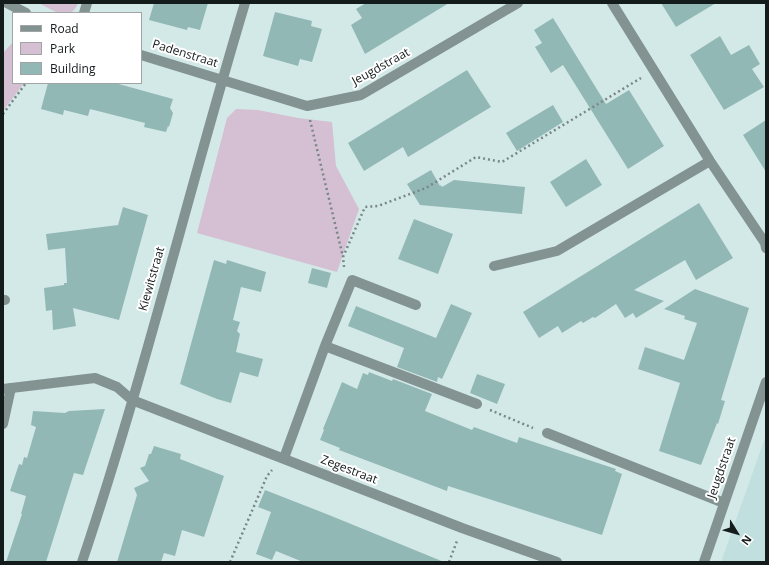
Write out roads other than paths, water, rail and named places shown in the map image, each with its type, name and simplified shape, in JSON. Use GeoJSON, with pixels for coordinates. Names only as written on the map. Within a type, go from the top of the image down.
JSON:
{"type":"FeatureCollection","features":[{"type":"Feature","properties":{"kind":"street"},"geometry":{"type":"LineString","coordinates":[[7,3],[24,12]]}},
{"type":"Feature","properties":{"kind":"street","name":"Kiewitstraat"},"geometry":{"type":"LineString","coordinates":[[82,562],[132,400],[222,79],[245,3]]}},
{"type":"Feature","properties":{"kind":"street","name":"Jeugdstraat"},"geometry":{"type":"LineString","coordinates":[[222,79],[307,106],[361,95],[518,3]]}},
{"type":"Feature","properties":{"kind":"street"},"geometry":{"type":"LineString","coordinates":[[612,3],[710,161],[765,243],[766,248]]}},
{"type":"Feature","properties":{"kind":"street","name":"Padenstraat"},"geometry":{"type":"LineString","coordinates":[[142,55],[222,79]]}},
{"type":"Feature","properties":{"kind":"street"},"geometry":{"type":"LineString","coordinates":[[494,266],[557,251],[710,161]]}},
{"type":"Feature","properties":{"kind":"street"},"geometry":{"type":"LineString","coordinates":[[284,458],[325,346],[352,280],[416,305]]}},
{"type":"Feature","properties":{"kind":"street"},"geometry":{"type":"LineString","coordinates":[[325,346],[477,404]]}},
{"type":"Feature","properties":{"kind":"street","name":"Zegestraat"},"geometry":{"type":"LineString","coordinates":[[7,389],[95,378],[117,387],[132,400],[462,528],[557,562]]}},
{"type":"Feature","properties":{"kind":"street","name":"Jeugdstraat"},"geometry":{"type":"LineString","coordinates":[[704,562],[766,382]]}},
{"type":"Feature","properties":{"kind":"street"},"geometry":{"type":"LineString","coordinates":[[3,424],[7,389]]}},
{"type":"Feature","properties":{"kind":"street"},"geometry":{"type":"LineString","coordinates":[[547,433],[724,503]]}}]}
